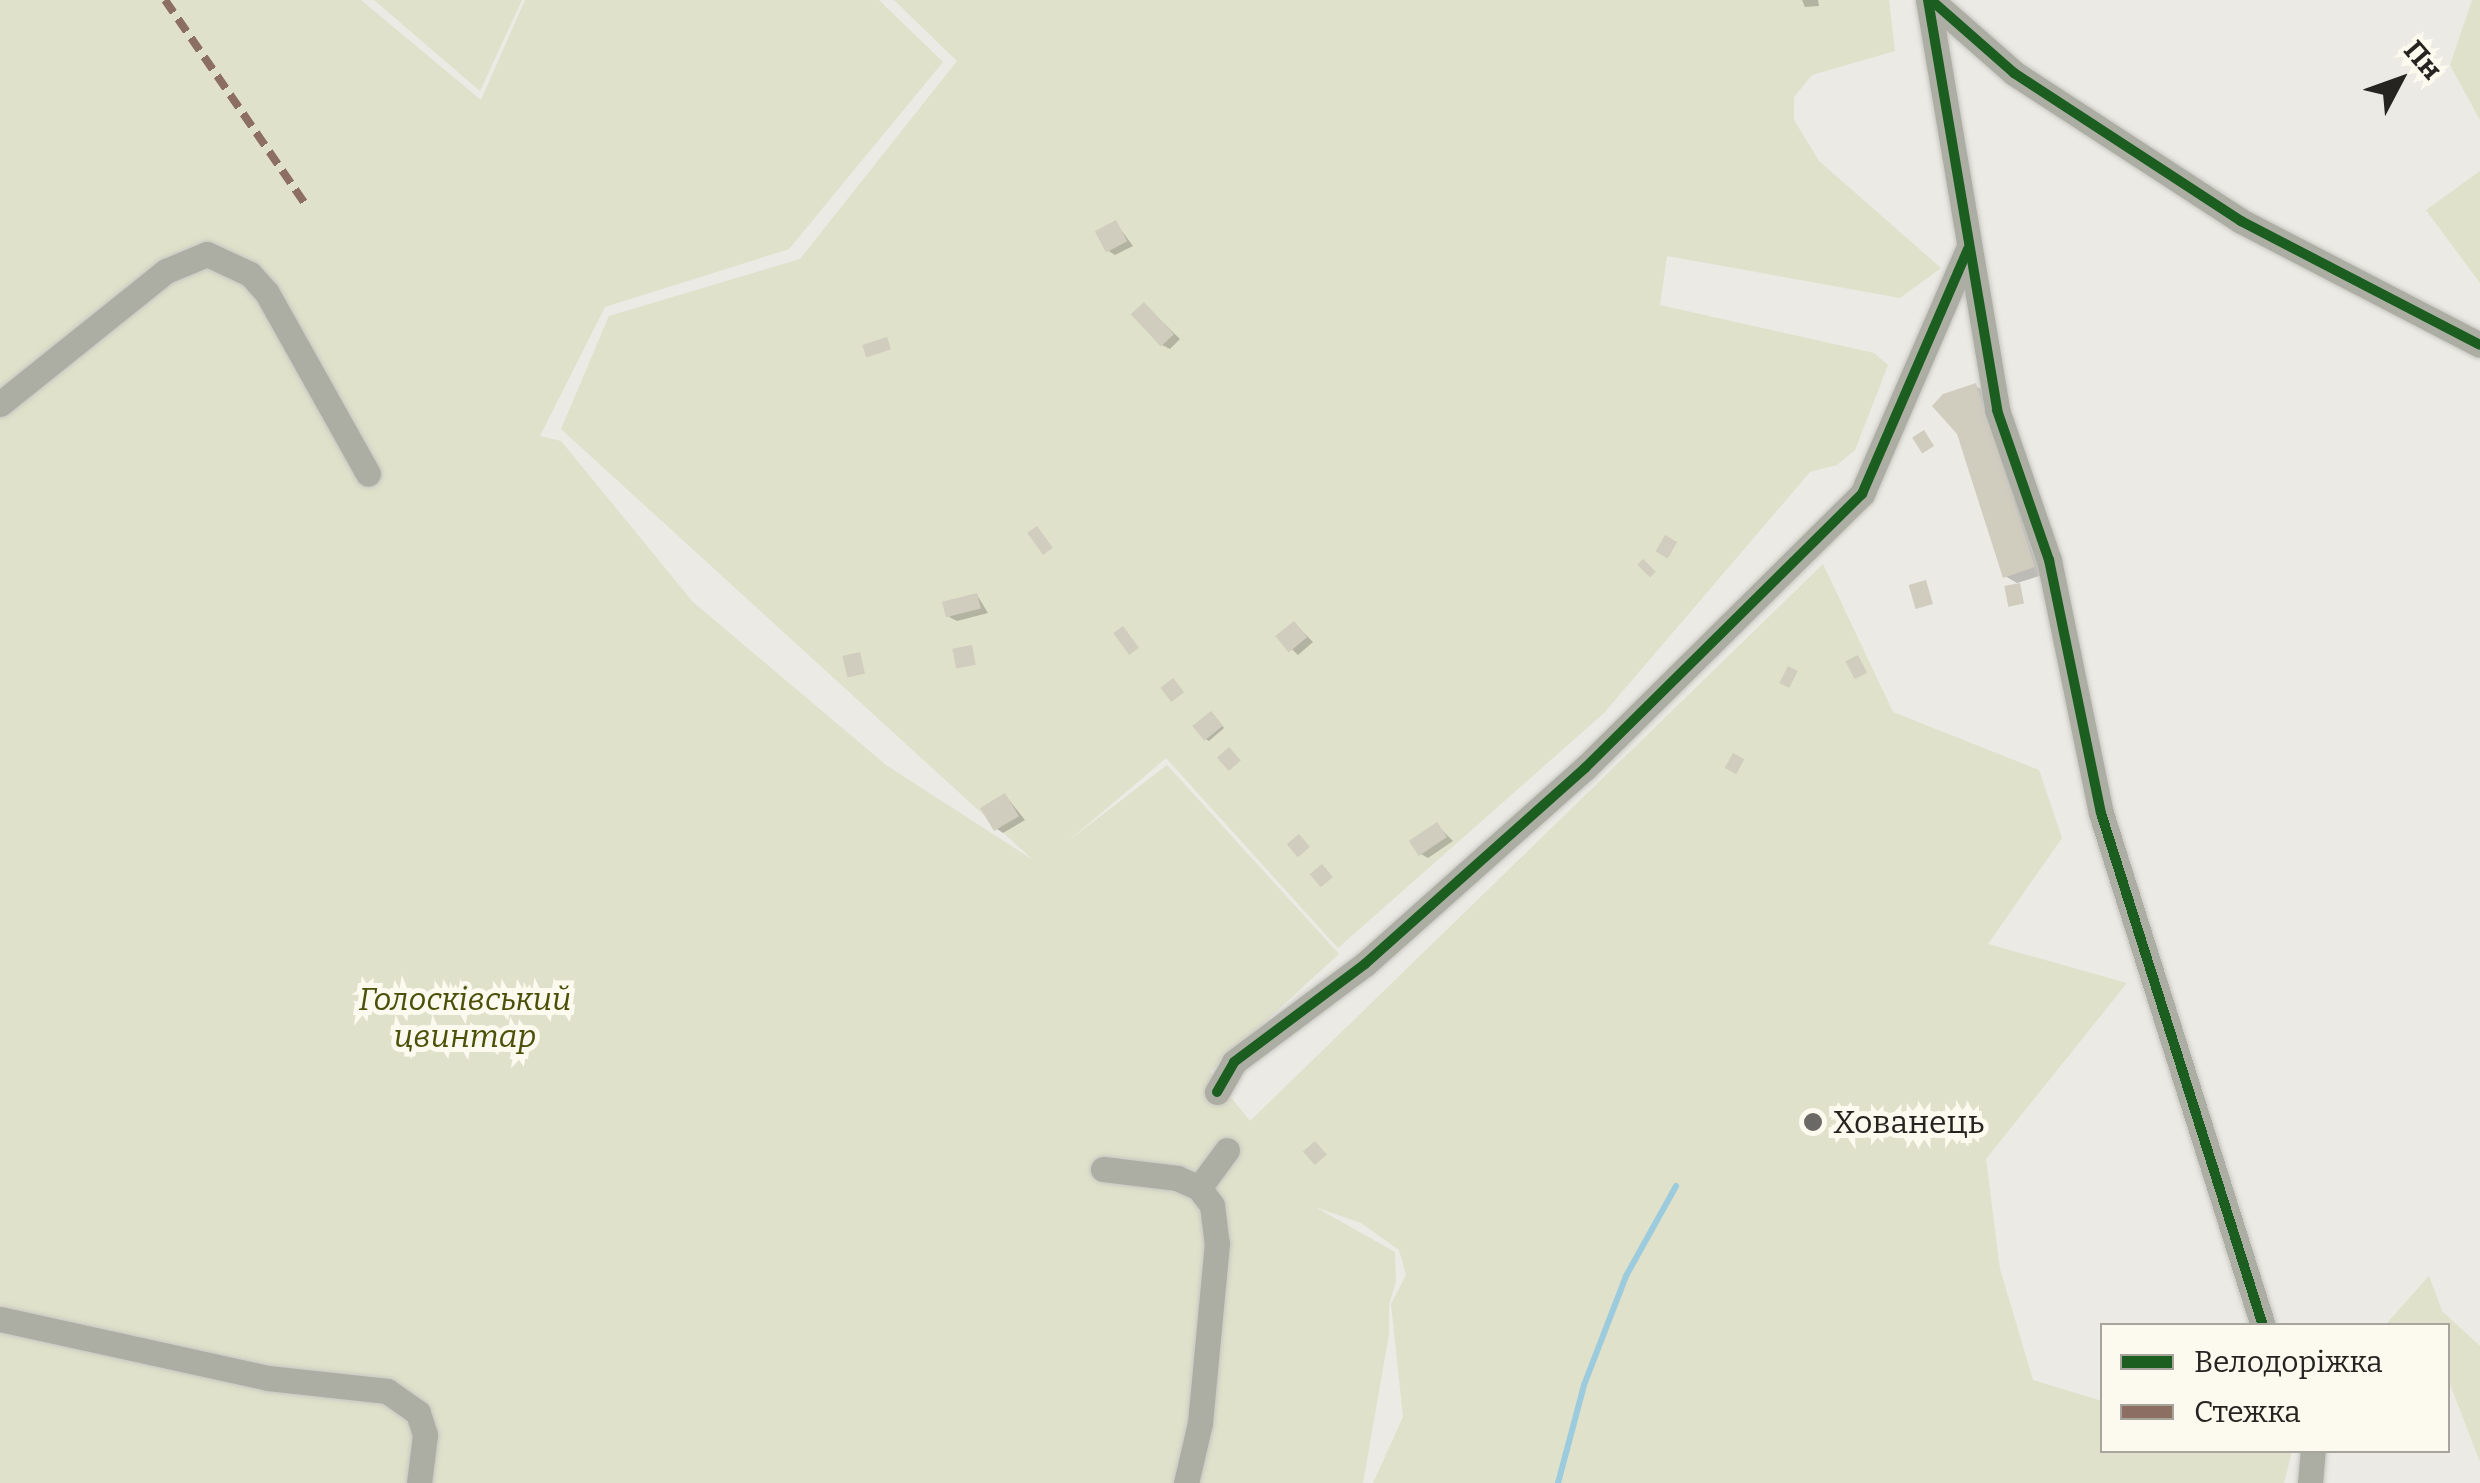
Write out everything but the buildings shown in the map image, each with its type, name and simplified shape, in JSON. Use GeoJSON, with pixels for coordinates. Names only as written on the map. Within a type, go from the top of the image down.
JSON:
{"type":"FeatureCollection","features":[{"type":"Feature","properties":{"kind":"street"},"geometry":{"type":"LineString","coordinates":[[1930,0],[1997,410],[2050,560],[2101,813],[2261,1323]]}},
{"type":"Feature","properties":{"kind":"street"},"geometry":{"type":"LineString","coordinates":[[1930,0],[2014,73],[2242,221],[2480,345]]}},
{"type":"Feature","properties":{"kind":"street"},"geometry":{"type":"LineString","coordinates":[[1217,1092],[1234,1062],[1365,964],[1585,768],[1862,494],[1968,249]]}},
{"type":"Feature","properties":{"kind":"street"},"geometry":{"type":"LineString","coordinates":[[0,404],[166,271],[207,254],[239,266],[267,293],[368,474]]}},
{"type":"Feature","properties":{"kind":"street"},"geometry":{"type":"LineString","coordinates":[[1199,1188],[1227,1150]]}},
{"type":"Feature","properties":{"kind":"street"},"geometry":{"type":"LineString","coordinates":[[1103,1169],[1147,1170],[1199,1188],[1212,1205],[1217,1243],[1200,1424],[1186,1483]]}},
{"type":"Feature","properties":{"kind":"street"},"geometry":{"type":"LineString","coordinates":[[0,1318],[268,1378],[387,1391],[406,1400],[425,1435],[419,1483]]}},
{"type":"Feature","properties":{"kind":"street"},"geometry":{"type":"LineString","coordinates":[[2310,1483],[2313,1453]]}},
{"type":"Feature","properties":{"kind":"green space","name":"Голосківський цвинтар"},"geometry":{"type":"Polygon","coordinates":[[[0,0],[361,0],[481,100],[525,0],[879,0],[943,62],[789,249],[605,307],[540,436],[561,441],[693,602],[886,765],[1033,860],[561,429],[609,316],[800,259],[957,61],[894,0],[1889,0],[1895,51],[1812,75],[1794,97],[1794,120],[1819,161],[1941,268],[1900,298],[1667,256],[1660,305],[1874,353],[1888,365],[1855,450],[1837,465],[1810,472],[1604,713],[1338,948],[1166,758],[1067,842],[1167,765],[1339,954],[1210,1072],[1250,1121],[1823,564],[1893,712],[2039,770],[2062,838],[1988,944],[2127,983],[1986,1159],[2000,1269],[2033,1380],[2100,1400],[2100,1453],[2292,1453],[2284,1483],[1373,1483],[1403,1417],[1391,1304],[1406,1275],[1399,1250],[1361,1223],[1315,1207],[1395,1252],[1396,1281],[1389,1305],[1389,1334],[1363,1483],[0,1483],[0,0]]]}},
{"type":"Feature","properties":{"kind":"green space"},"geometry":{"type":"Polygon","coordinates":[[[374,0],[522,0],[480,91],[374,0]]]}},
{"type":"Feature","properties":{"kind":"green space"},"geometry":{"type":"Polygon","coordinates":[[[2472,0],[2480,0],[2480,120],[2450,65],[2472,0]]]}},
{"type":"Feature","properties":{"kind":"green space"},"geometry":{"type":"Polygon","coordinates":[[[2480,171],[2480,283],[2426,210],[2480,171]]]}},
{"type":"Feature","properties":{"kind":"green space"},"geometry":{"type":"Polygon","coordinates":[[[2429,1276],[2442,1311],[2480,1346],[2480,1462],[2450,1384],[2450,1323],[2387,1323],[2429,1276]]]}},
{"type":"Feature","properties":{"kind":"waterway"},"geometry":{"type":"LineString","coordinates":[[1558,1483],[1584,1385],[1626,1276],[1676,1186]]}},
{"type":"Feature","properties":{"kind":"marked path"},"geometry":{"type":"LineString","coordinates":[[165,0],[305,204]]}},
{"type":"Feature","properties":{"kind":"cycle path"},"geometry":{"type":"LineString","coordinates":[[1928,0],[1997,410],[2049,560],[2101,813],[2262,1323]]}},
{"type":"Feature","properties":{"kind":"cycle path"},"geometry":{"type":"LineString","coordinates":[[1931,0],[2014,73],[2241,221],[2480,345]]}},
{"type":"Feature","properties":{"kind":"cycle path"},"geometry":{"type":"LineString","coordinates":[[1217,1092],[1234,1062],[1365,964],[1585,768],[1862,494],[1968,249]]}},
{"type":"Feature","properties":{"kind":"place","name":"Хованець"},"geometry":{"type":"Point","coordinates":[1813,1122]}}]}
